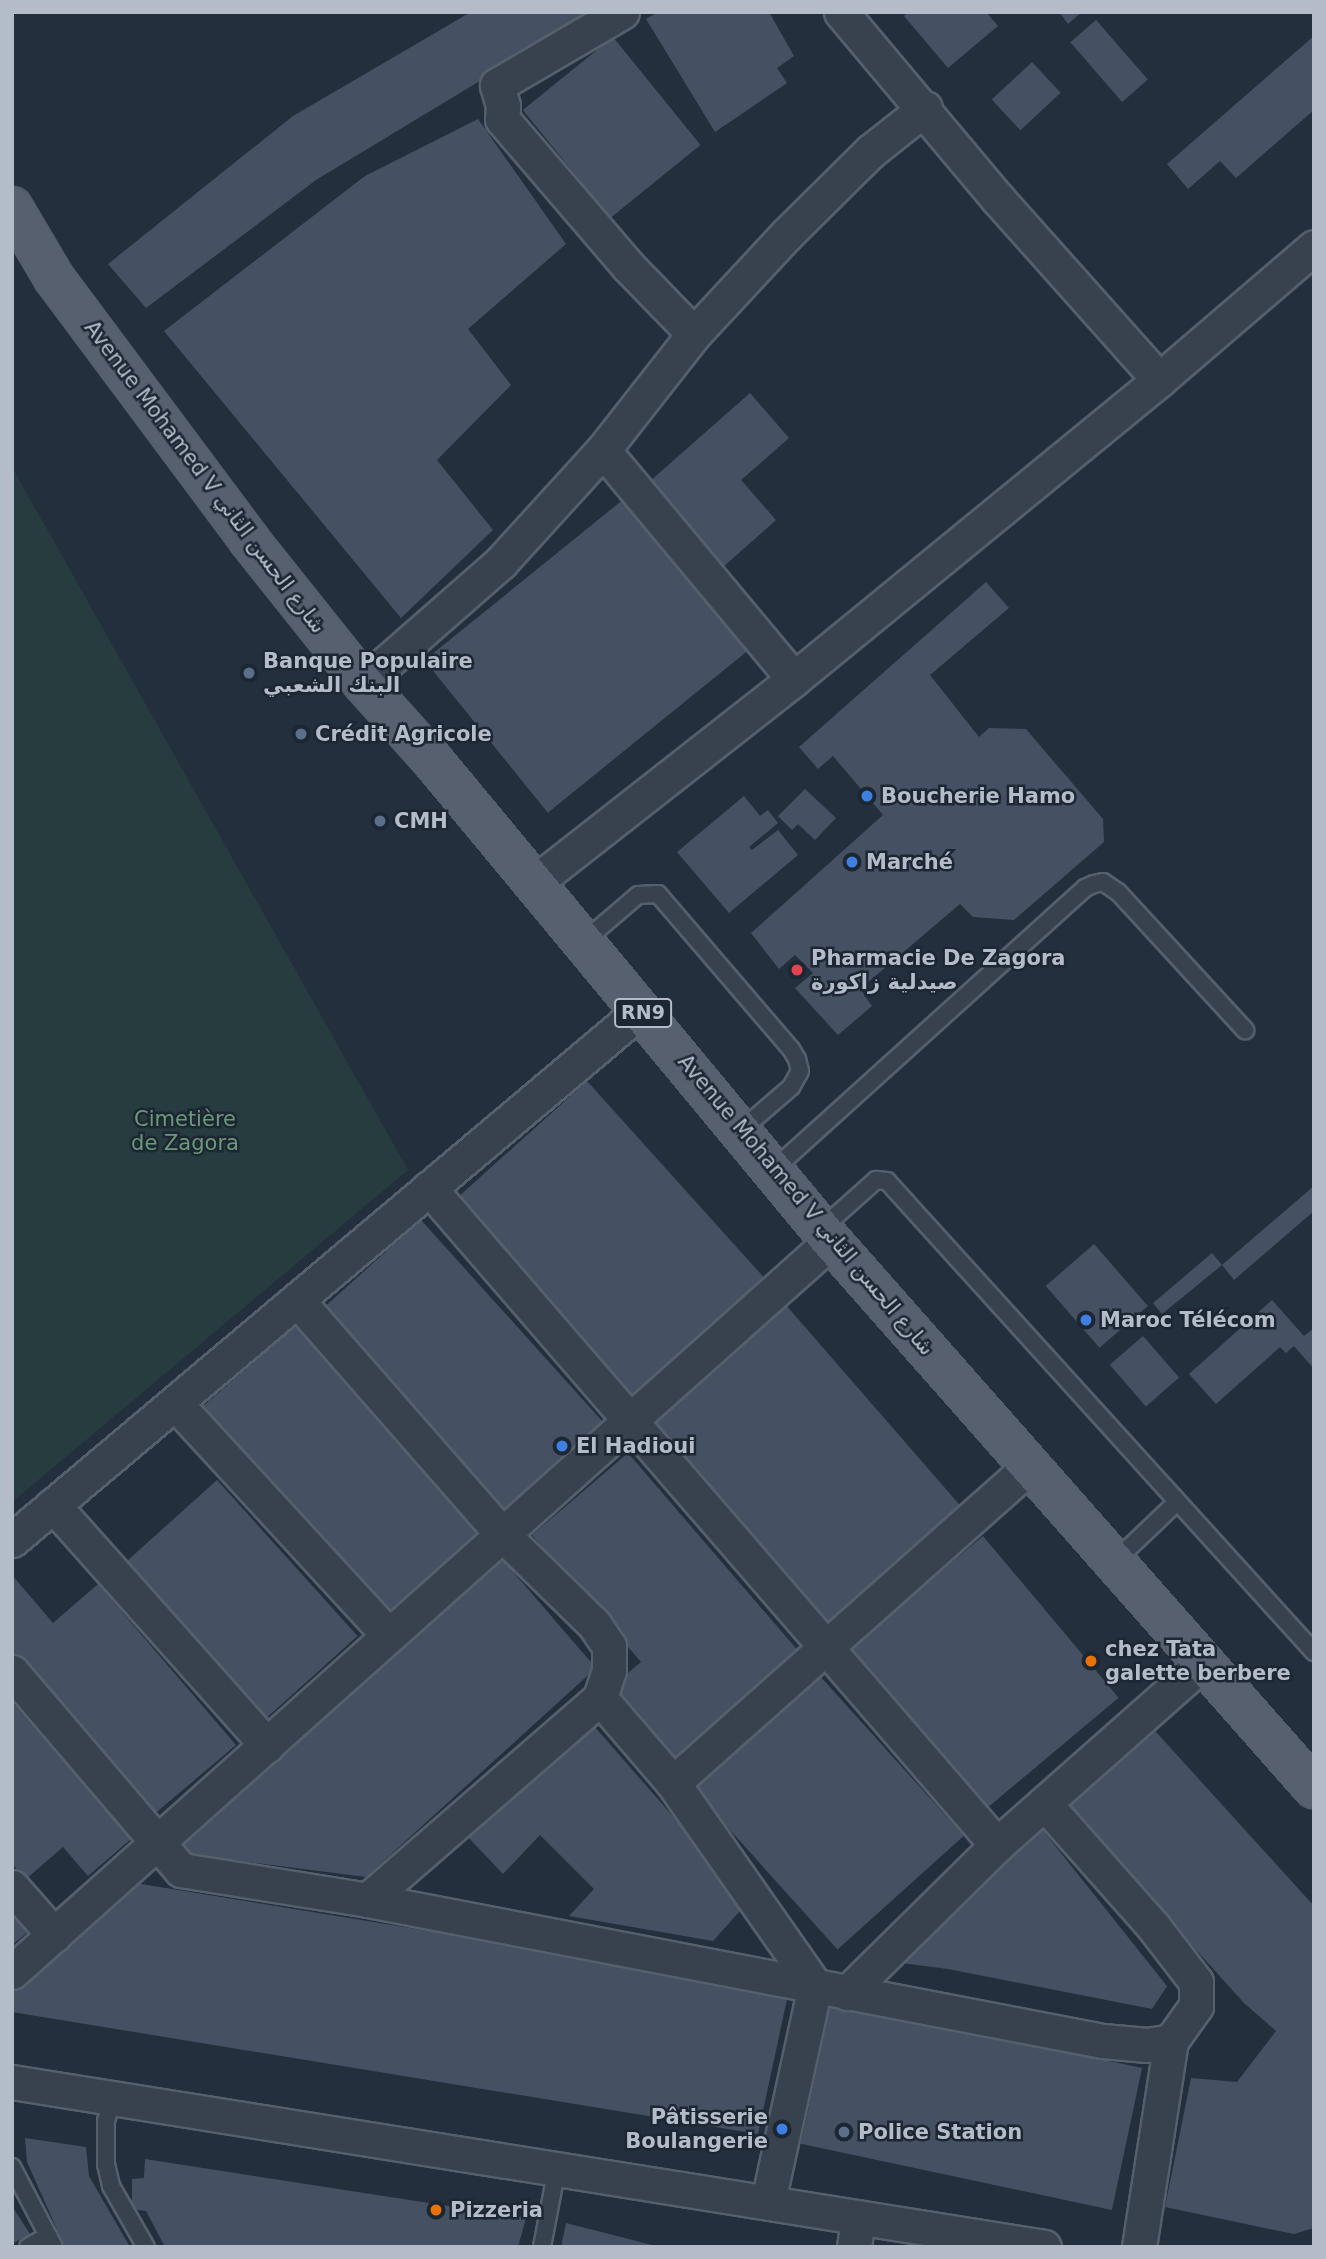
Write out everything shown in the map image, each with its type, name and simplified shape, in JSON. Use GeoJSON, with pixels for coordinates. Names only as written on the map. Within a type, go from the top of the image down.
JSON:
{"type":"FeatureCollection","features":[{"type":"Feature","properties":{"kind":"main road","name":"Avenue Mohamed V شارع الحسن الثاني"},"geometry":{"type":"LineString","coordinates":[[12,207],[62,289],[249,540],[363,683],[641,1010],[826,1235],[1314,1788]]}},
{"type":"Feature","properties":{"kind":"street"},"geometry":{"type":"LineString","coordinates":[[622,12],[497,85],[503,106],[502,119],[629,267],[694,334]]}},
{"type":"Feature","properties":{"kind":"street"},"geometry":{"type":"LineString","coordinates":[[841,12],[925,108],[998,199],[1158,380]]}},
{"type":"Feature","properties":{"kind":"street"},"geometry":{"type":"LineString","coordinates":[[363,683],[502,562],[603,450],[694,334],[786,235],[871,151],[925,108]]}},
{"type":"Feature","properties":{"kind":"street"},"geometry":{"type":"LineString","coordinates":[[534,883],[794,679],[1158,380],[1314,247]]}},
{"type":"Feature","properties":{"kind":"street"},"geometry":{"type":"LineString","coordinates":[[603,450],[794,679]]}},
{"type":"Feature","properties":{"kind":"street"},"geometry":{"type":"LineString","coordinates":[[12,1539],[641,1010]]}},
{"type":"Feature","properties":{"kind":"street"},"geometry":{"type":"LineString","coordinates":[[429,1188],[997,1844]]}},
{"type":"Feature","properties":{"kind":"street"},"geometry":{"type":"LineString","coordinates":[[12,1972],[630,1420],[826,1235]]}},
{"type":"Feature","properties":{"kind":"street"},"geometry":{"type":"LineString","coordinates":[[297,1300],[502,1534],[594,1624],[609,1646],[609,1670],[600,1698],[368,1900]]}},
{"type":"Feature","properties":{"kind":"street"},"geometry":{"type":"LineString","coordinates":[[175,1403],[389,1636]]}},
{"type":"Feature","properties":{"kind":"street"},"geometry":{"type":"LineString","coordinates":[[673,1783],[1031,1465]]}},
{"type":"Feature","properties":{"kind":"street"},"geometry":{"type":"LineString","coordinates":[[53,1505],[267,1745]]}},
{"type":"Feature","properties":{"kind":"street"},"geometry":{"type":"LineString","coordinates":[[847,1993],[997,1844],[1203,1663]]}},
{"type":"Feature","properties":{"kind":"street"},"geometry":{"type":"LineString","coordinates":[[12,1672],[181,1870],[368,1900],[1103,2041],[1147,2045],[1171,2041]]}},
{"type":"Feature","properties":{"kind":"street"},"geometry":{"type":"LineString","coordinates":[[600,1698],[673,1783],[815,1986],[768,2202]]}},
{"type":"Feature","properties":{"kind":"street"},"geometry":{"type":"LineString","coordinates":[[1044,1802],[1153,1926],[1196,1982],[1196,2006],[1171,2041],[1139,2247]]}},
{"type":"Feature","properties":{"kind":"street"},"geometry":{"type":"LineString","coordinates":[[12,1887],[54,1935]]}},
{"type":"Feature","properties":{"kind":"street"},"geometry":{"type":"LineString","coordinates":[[12,2082],[768,2202],[856,2232],[1044,2247]]}},
{"type":"Feature","properties":{"kind":"lane"},"geometry":{"type":"LineString","coordinates":[[773,1170],[1085,888],[1094,884],[1103,882],[1118,892],[1245,1030]]}},
{"type":"Feature","properties":{"kind":"lane"},"geometry":{"type":"LineString","coordinates":[[583,942],[638,895],[658,894],[790,1049],[797,1059],[800,1071],[790,1087],[740,1131]]}},
{"type":"Feature","properties":{"kind":"lane"},"geometry":{"type":"LineString","coordinates":[[826,1235],[876,1180],[887,1181],[1314,1652]]}},
{"type":"Feature","properties":{"kind":"lane"},"geometry":{"type":"LineString","coordinates":[[1114,1562],[1177,1502]]}},
{"type":"Feature","properties":{"kind":"lane"},"geometry":{"type":"LineString","coordinates":[[113,2098],[106,2122],[104,2147],[108,2175],[111,2186],[146,2247]]}},
{"type":"Feature","properties":{"kind":"lane"},"geometry":{"type":"LineString","coordinates":[[12,2167],[51,2241],[28,2247]]}},
{"type":"Feature","properties":{"kind":"lane"},"geometry":{"type":"LineString","coordinates":[[542,2247],[557,2168]]}},
{"type":"Feature","properties":{"kind":"green space","name":"Cimetière de Zagora"},"geometry":{"type":"Polygon","coordinates":[[[12,467],[408,1170],[12,1502],[12,467]]]}},
{"type":"Feature","properties":{"kind":"building"},"geometry":{"type":"Polygon","coordinates":[[[471,12],[594,12],[316,180],[146,308],[108,264],[293,116],[471,12]]]}},
{"type":"Feature","properties":{"kind":"building"},"geometry":{"type":"Polygon","coordinates":[[[658,12],[769,12],[794,56],[777,68],[787,83],[715,132],[646,19],[658,12]]]}},
{"type":"Feature","properties":{"kind":"building"},"geometry":{"type":"Polygon","coordinates":[[[908,12],[986,12],[998,26],[948,68],[904,16],[908,12]]]}},
{"type":"Feature","properties":{"kind":"building"},"geometry":{"type":"Polygon","coordinates":[[[1059,12],[1082,12],[1068,24],[1059,12]]]}},
{"type":"Feature","properties":{"kind":"building"},"geometry":{"type":"Polygon","coordinates":[[[1096,20],[1148,80],[1122,102],[1070,42],[1096,20]]]}},
{"type":"Feature","properties":{"kind":"building"},"geometry":{"type":"Polygon","coordinates":[[[1314,36],[1314,110],[1236,178],[1220,161],[1188,189],[1167,164],[1314,36]]]}},
{"type":"Feature","properties":{"kind":"building"},"geometry":{"type":"Polygon","coordinates":[[[613,37],[700,145],[610,218],[523,110],[613,37]]]}},
{"type":"Feature","properties":{"kind":"building"},"geometry":{"type":"Polygon","coordinates":[[[1032,62],[1061,93],[1020,130],[992,100],[1032,62]]]}},
{"type":"Feature","properties":{"kind":"building"},"geometry":{"type":"Polygon","coordinates":[[[478,119],[566,244],[468,329],[511,385],[437,460],[493,530],[401,618],[164,331],[365,176],[478,119]]]}},
{"type":"Feature","properties":{"kind":"building"},"geometry":{"type":"Polygon","coordinates":[[[750,393],[789,438],[741,480],[776,520],[723,567],[649,482],[750,393]]]}},
{"type":"Feature","properties":{"kind":"building"},"geometry":{"type":"Polygon","coordinates":[[[625,498],[748,650],[548,813],[424,660],[625,498]]]}},
{"type":"Feature","properties":{"kind":"building"},"geometry":{"type":"Polygon","coordinates":[[[986,582],[1009,608],[930,675],[979,737],[989,728],[1026,729],[1103,819],[1104,842],[1014,920],[973,917],[960,904],[860,989],[872,1006],[838,1035],[795,988],[813,973],[795,955],[779,969],[751,933],[883,815],[833,756],[818,769],[799,747],[986,582]]]}},
{"type":"Feature","properties":{"kind":"building"},"geometry":{"type":"Polygon","coordinates":[[[805,789],[836,818],[815,840],[798,824],[792,830],[778,816],[805,789]]]}},
{"type":"Feature","properties":{"kind":"building"},"geometry":{"type":"Polygon","coordinates":[[[744,796],[760,816],[768,810],[778,823],[749,847],[752,850],[778,830],[798,855],[729,913],[677,852],[744,796]]]}},
{"type":"Feature","properties":{"kind":"building"},"geometry":{"type":"Polygon","coordinates":[[[587,1081],[765,1279],[632,1398],[454,1201],[587,1081]]]}},
{"type":"Feature","properties":{"kind":"building"},"geometry":{"type":"Polygon","coordinates":[[[1314,1186],[1314,1211],[1234,1280],[1222,1265],[1314,1186]]]}},
{"type":"Feature","properties":{"kind":"building"},"geometry":{"type":"Polygon","coordinates":[[[421,1220],[604,1424],[506,1513],[322,1309],[421,1220]]]}},
{"type":"Feature","properties":{"kind":"building"},"geometry":{"type":"Polygon","coordinates":[[[1094,1244],[1148,1306],[1099,1348],[1046,1286],[1094,1244]]]}},
{"type":"Feature","properties":{"kind":"building"},"geometry":{"type":"Polygon","coordinates":[[[1212,1253],[1222,1265],[1162,1314],[1153,1303],[1212,1253]]]}},
{"type":"Feature","properties":{"kind":"building"},"geometry":{"type":"Polygon","coordinates":[[[1272,1300],[1304,1336],[1314,1328],[1314,1369],[1294,1346],[1286,1353],[1280,1347],[1216,1404],[1189,1374],[1272,1300]]]}},
{"type":"Feature","properties":{"kind":"building"},"geometry":{"type":"Polygon","coordinates":[[[785,1304],[961,1507],[827,1624],[651,1421],[785,1304]]]}},
{"type":"Feature","properties":{"kind":"building"},"geometry":{"type":"Polygon","coordinates":[[[300,1322],[482,1532],[383,1618],[200,1409],[300,1322]]]}},
{"type":"Feature","properties":{"kind":"building"},"geometry":{"type":"Polygon","coordinates":[[[1143,1336],[1179,1378],[1146,1406],[1110,1365],[1143,1336]]]}},
{"type":"Feature","properties":{"kind":"building"},"geometry":{"type":"Polygon","coordinates":[[[628,1453],[800,1653],[671,1763],[608,1690],[641,1662],[532,1535],[628,1453]]]}},
{"type":"Feature","properties":{"kind":"building"},"geometry":{"type":"Polygon","coordinates":[[[217,1480],[358,1636],[264,1720],[123,1564],[217,1480]]]}},
{"type":"Feature","properties":{"kind":"building"},"geometry":{"type":"Polygon","coordinates":[[[983,1536],[1119,1698],[983,1811],[847,1650],[983,1536]]]}},
{"type":"Feature","properties":{"kind":"building"},"geometry":{"type":"Polygon","coordinates":[[[502,1559],[596,1668],[366,1877],[193,1855],[178,1843],[502,1559]]]}},
{"type":"Feature","properties":{"kind":"building"},"geometry":{"type":"Polygon","coordinates":[[[12,1575],[53,1623],[98,1584],[236,1745],[152,1816],[12,1652],[12,1575]]]}},
{"type":"Feature","properties":{"kind":"building"},"geometry":{"type":"Polygon","coordinates":[[[820,1676],[964,1836],[838,1950],[694,1790],[820,1676]]]}},
{"type":"Feature","properties":{"kind":"building"},"geometry":{"type":"Polygon","coordinates":[[[12,1702],[131,1839],[88,1876],[63,1847],[26,1879],[12,1864],[12,1702]]]}},
{"type":"Feature","properties":{"kind":"building"},"geometry":{"type":"Polygon","coordinates":[[[1147,1722],[1314,1906],[1314,2228],[1294,2234],[1165,2207],[1191,2078],[1237,2082],[1276,2031],[1244,2003],[1061,1800],[1147,1722]]]}},
{"type":"Feature","properties":{"kind":"building"},"geometry":{"type":"Polygon","coordinates":[[[594,1726],[748,1902],[713,1941],[569,1916],[594,1889],[540,1835],[503,1874],[466,1835],[594,1726]]]}},
{"type":"Feature","properties":{"kind":"building"},"geometry":{"type":"Polygon","coordinates":[[[1041,1828],[1167,1986],[1152,2009],[948,1969],[894,1962],[1041,1828]]]}},
{"type":"Feature","properties":{"kind":"building"},"geometry":{"type":"Polygon","coordinates":[[[129,1882],[789,1990],[758,2134],[12,2012],[12,1991],[129,1882]]]}},
{"type":"Feature","properties":{"kind":"building"},"geometry":{"type":"Polygon","coordinates":[[[12,1914],[28,1932],[12,1945],[12,1914]]]}},
{"type":"Feature","properties":{"kind":"building"},"geometry":{"type":"Polygon","coordinates":[[[831,2002],[1142,2068],[1112,2210],[801,2144],[831,2002]]]}},
{"type":"Feature","properties":{"kind":"building"},"geometry":{"type":"Polygon","coordinates":[[[25,2138],[86,2147],[89,2176],[130,2247],[65,2247],[27,2162],[25,2138]]]}},
{"type":"Feature","properties":{"kind":"building"},"geometry":{"type":"Polygon","coordinates":[[[145,2159],[526,2218],[518,2247],[165,2247],[146,2211],[132,2209],[132,2179],[144,2178],[145,2159]]]}},
{"type":"Feature","properties":{"kind":"building"},"geometry":{"type":"Polygon","coordinates":[[[12,2206],[30,2234],[12,2244],[12,2206]]]}},
{"type":"Feature","properties":{"kind":"building"},"geometry":{"type":"Polygon","coordinates":[[[566,2223],[656,2246],[656,2247],[561,2247],[566,2223]]]}},
{"type":"Feature","properties":{"kind":"place","name":"Banque Populaire البنك الشعبي"},"geometry":{"type":"Point","coordinates":[249,673]}},
{"type":"Feature","properties":{"kind":"place","name":"Crédit Agricole"},"geometry":{"type":"Point","coordinates":[301,734]}},
{"type":"Feature","properties":{"kind":"place","name":"Boucherie Hamo"},"geometry":{"type":"Point","coordinates":[867,796]}},
{"type":"Feature","properties":{"kind":"place","name":"CMH"},"geometry":{"type":"Point","coordinates":[380,821]}},
{"type":"Feature","properties":{"kind":"place","name":"Marché"},"geometry":{"type":"Point","coordinates":[852,862]}},
{"type":"Feature","properties":{"kind":"place","name":"Pharmacie De Zagora صيدلية زاكورة"},"geometry":{"type":"Point","coordinates":[797,970]}},
{"type":"Feature","properties":{"kind":"place","name":"Maroc Télécom"},"geometry":{"type":"Point","coordinates":[1086,1320]}},
{"type":"Feature","properties":{"kind":"place","name":"El Hadioui"},"geometry":{"type":"Point","coordinates":[562,1446]}},
{"type":"Feature","properties":{"kind":"place","name":"chez Tata galette berbere"},"geometry":{"type":"Point","coordinates":[1091,1661]}},
{"type":"Feature","properties":{"kind":"place","name":"Pâtisserie Boulangerie"},"geometry":{"type":"Point","coordinates":[782,2129]}},
{"type":"Feature","properties":{"kind":"place","name":"Police Station"},"geometry":{"type":"Point","coordinates":[844,2132]}},
{"type":"Feature","properties":{"kind":"place","name":"Pizzeria"},"geometry":{"type":"Point","coordinates":[436,2210]}}]}
